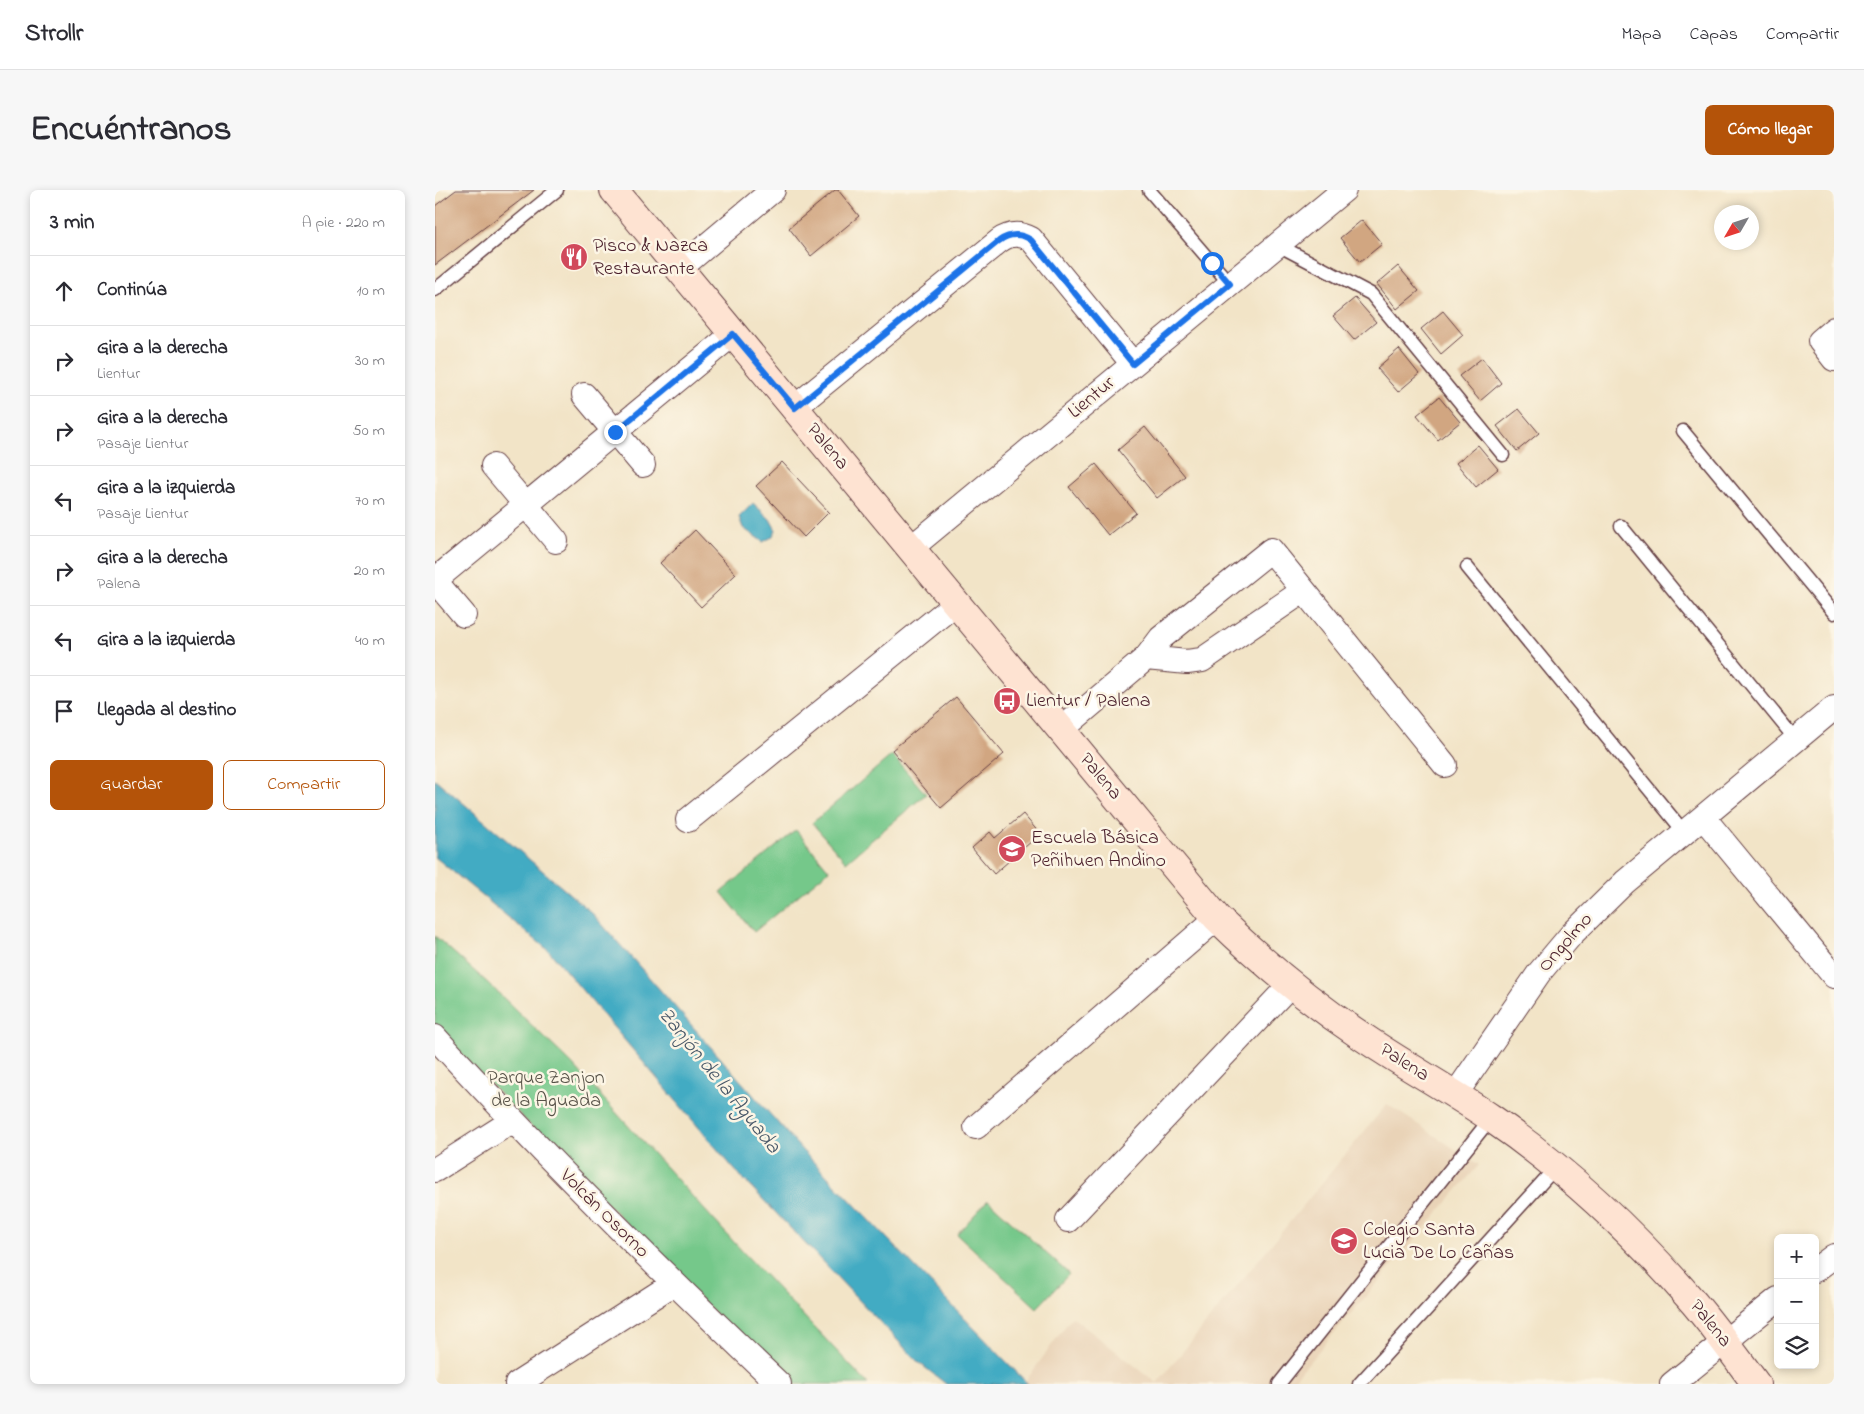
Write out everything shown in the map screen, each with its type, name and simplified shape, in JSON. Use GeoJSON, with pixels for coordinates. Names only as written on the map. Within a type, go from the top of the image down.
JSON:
{"type":"FeatureCollection","features":[{"type":"Feature","properties":{"kind":"street","name":"Palena"},"geometry":{"type":"LineString","coordinates":[[614,190],[1217,918],[1244,945],[1290,985],[1359,1035],[1491,1118],[1589,1194],[1671,1277],[1725,1341],[1756,1384]]}},
{"type":"Feature","properties":{"kind":"street"},"geometry":{"type":"LineString","coordinates":[[679,269],[773,190]]}},
{"type":"Feature","properties":{"kind":"street","name":"Lientur"},"geometry":{"type":"LineString","coordinates":[[911,548],[1344,190]]}},
{"type":"Feature","properties":{"kind":"street"},"geometry":{"type":"LineString","coordinates":[[795,408],[999,241],[1012,234],[1019,234],[1031,240],[1133,364]]}},
{"type":"Feature","properties":{"kind":"street"},"geometry":{"type":"LineString","coordinates":[[1834,329],[1820,341],[1834,358]]}},
{"type":"Feature","properties":{"kind":"street"},"geometry":{"type":"LineString","coordinates":[[464,615],[435,581],[733,334]]}},
{"type":"Feature","properties":{"kind":"street"},"geometry":{"type":"LineString","coordinates":[[584,395],[643,465]]}},
{"type":"Feature","properties":{"kind":"street"},"geometry":{"type":"LineString","coordinates":[[493,466],[556,541]]}},
{"type":"Feature","properties":{"kind":"street"},"geometry":{"type":"LineString","coordinates":[[1061,730],[1146,658],[1161,638],[1271,550],[1445,766]]}},
{"type":"Feature","properties":{"kind":"street"},"geometry":{"type":"LineString","coordinates":[[1146,658],[1187,662],[1202,660],[1303,591]]}},
{"type":"Feature","properties":{"kind":"street"},"geometry":{"type":"LineString","coordinates":[[688,820],[956,603]]}},
{"type":"Feature","properties":{"kind":"street","name":"Ongolmo"},"geometry":{"type":"LineString","coordinates":[[1455,1095],[1539,972],[1571,934],[1625,882],[1834,708]]}},
{"type":"Feature","properties":{"kind":"street"},"geometry":{"type":"LineString","coordinates":[[1703,817],[1834,976]]}},
{"type":"Feature","properties":{"kind":"street"},"geometry":{"type":"LineString","coordinates":[[977,1127],[1217,918]]}},
{"type":"Feature","properties":{"kind":"street"},"geometry":{"type":"LineString","coordinates":[[1068,1220],[1290,985]]}},
{"type":"Feature","properties":{"kind":"street","name":"Volcán Osorno"},"geometry":{"type":"LineString","coordinates":[[435,1037],[512,1121],[673,1284],[779,1384]]}},
{"type":"Feature","properties":{"kind":"street"},"geometry":{"type":"LineString","coordinates":[[435,1170],[512,1121]]}},
{"type":"Feature","properties":{"kind":"street"},"geometry":{"type":"LineString","coordinates":[[1819,1267],[1834,1256]]}},
{"type":"Feature","properties":{"kind":"street"},"geometry":{"type":"LineString","coordinates":[[517,1384],[673,1284]]}},
{"type":"Feature","properties":{"kind":"street"},"geometry":{"type":"LineString","coordinates":[[1673,1384],[1774,1302]]}},
{"type":"Feature","properties":{"kind":"lane"},"geometry":{"type":"LineString","coordinates":[[435,290],[557,190]]}},
{"type":"Feature","properties":{"kind":"lane"},"geometry":{"type":"LineString","coordinates":[[1149,190],[1230,284]]}},
{"type":"Feature","properties":{"kind":"lane"},"geometry":{"type":"LineString","coordinates":[[1278,245],[1371,294],[1503,455]]}},
{"type":"Feature","properties":{"kind":"lane"},"geometry":{"type":"LineString","coordinates":[[1683,431],[1834,613]]}},
{"type":"Feature","properties":{"kind":"lane"},"geometry":{"type":"LineString","coordinates":[[1621,526],[1796,740]]}},
{"type":"Feature","properties":{"kind":"lane"},"geometry":{"type":"LineString","coordinates":[[1467,567],[1685,832]]}},
{"type":"Feature","properties":{"kind":"lane"},"geometry":{"type":"LineString","coordinates":[[1279,1384],[1491,1118]]}},
{"type":"Feature","properties":{"kind":"lane"},"geometry":{"type":"LineString","coordinates":[[1359,1384],[1556,1167]]}},
{"type":"Feature","properties":{"kind":"shaded area","name":"Colegio Santa Lucia De Lo Cañas"},"geometry":{"type":"Polygon","coordinates":[[[1387,1104],[1479,1165],[1290,1384],[1028,1384],[1025,1382],[1072,1317],[1157,1383],[1387,1104]]]}},
{"type":"Feature","properties":{"kind":"green space"},"geometry":{"type":"Polygon","coordinates":[[[892,755],[926,794],[846,862],[812,823],[892,755]]]}},
{"type":"Feature","properties":{"kind":"green space"},"geometry":{"type":"Polygon","coordinates":[[[796,830],[829,870],[754,932],[721,892],[796,830]]]}},
{"type":"Feature","properties":{"kind":"green space","name":"Parque Zanjon de la Aguada"},"geometry":{"type":"Polygon","coordinates":[[[435,936],[489,984],[572,1064],[743,1252],[868,1384],[784,1384],[435,1028],[435,936]]]}},
{"type":"Feature","properties":{"kind":"green space"},"geometry":{"type":"Polygon","coordinates":[[[988,1200],[1069,1274],[1037,1308],[957,1234],[988,1200]]]}},
{"type":"Feature","properties":{"kind":"water"},"geometry":{"type":"Polygon","coordinates":[[[753,503],[770,519],[776,530],[772,537],[763,542],[743,528],[739,517],[753,503]]]}},
{"type":"Feature","properties":{"kind":"water","name":"Zanjón de la Aguada"},"geometry":{"type":"Polygon","coordinates":[[[435,779],[592,913],[802,1150],[1028,1384],[946,1384],[918,1362],[734,1169],[548,950],[435,857],[435,779]]]}},
{"type":"Feature","properties":{"kind":"building"},"geometry":{"type":"Polygon","coordinates":[[[456,190],[534,190],[435,265],[435,206],[456,190]]]}},
{"type":"Feature","properties":{"kind":"building"},"geometry":{"type":"Polygon","coordinates":[[[835,190],[838,190],[859,216],[811,256],[789,228],[835,190]]]}},
{"type":"Feature","properties":{"kind":"building"},"geometry":{"type":"Polygon","coordinates":[[[1362,220],[1382,244],[1360,262],[1340,238],[1362,220]]]}},
{"type":"Feature","properties":{"kind":"building"},"geometry":{"type":"Polygon","coordinates":[[[1398,266],[1419,291],[1397,309],[1377,284],[1398,266]]]}},
{"type":"Feature","properties":{"kind":"building"},"geometry":{"type":"Polygon","coordinates":[[[1355,298],[1376,322],[1354,340],[1333,316],[1355,298]]]}},
{"type":"Feature","properties":{"kind":"building"},"geometry":{"type":"Polygon","coordinates":[[[1443,311],[1463,335],[1441,354],[1421,329],[1443,311]]]}},
{"type":"Feature","properties":{"kind":"building"},"geometry":{"type":"Polygon","coordinates":[[[1399,349],[1419,374],[1398,392],[1377,368],[1399,349]]]}},
{"type":"Feature","properties":{"kind":"building"},"geometry":{"type":"Polygon","coordinates":[[[1482,358],[1501,383],[1480,401],[1459,376],[1482,358]]]}},
{"type":"Feature","properties":{"kind":"building"},"geometry":{"type":"Polygon","coordinates":[[[1439,397],[1460,422],[1438,440],[1417,415],[1439,397]]]}},
{"type":"Feature","properties":{"kind":"building"},"geometry":{"type":"Polygon","coordinates":[[[1519,409],[1539,433],[1517,451],[1497,426],[1519,409]]]}},
{"type":"Feature","properties":{"kind":"building"},"geometry":{"type":"Polygon","coordinates":[[[1145,427],[1185,476],[1157,498],[1118,450],[1145,427]]]}},
{"type":"Feature","properties":{"kind":"building"},"geometry":{"type":"Polygon","coordinates":[[[1478,445],[1498,469],[1476,487],[1456,463],[1478,445]]]}},
{"type":"Feature","properties":{"kind":"building"},"geometry":{"type":"Polygon","coordinates":[[[782,462],[829,512],[804,537],[756,486],[782,462]]]}},
{"type":"Feature","properties":{"kind":"building"},"geometry":{"type":"Polygon","coordinates":[[[1096,464],[1136,513],[1108,535],[1069,487],[1096,464]]]}},
{"type":"Feature","properties":{"kind":"building"},"geometry":{"type":"Polygon","coordinates":[[[695,530],[736,574],[701,607],[660,563],[695,530]]]}},
{"type":"Feature","properties":{"kind":"building"},"geometry":{"type":"Polygon","coordinates":[[[956,697],[1004,754],[941,808],[892,750],[956,697]]]}},
{"type":"Feature","properties":{"kind":"building"},"geometry":{"type":"Polygon","coordinates":[[[1023,814],[1040,834],[994,874],[972,848],[990,832],[995,838],[1023,814]]]}},
{"type":"Feature","properties":{"kind":"place","name":"Pisco & Nazca Restaurante"},"geometry":{"type":"Point","coordinates":[574,257]}},
{"type":"Feature","properties":{"kind":"place","name":"Lientur / Palena"},"geometry":{"type":"Point","coordinates":[1007,701]}},
{"type":"Feature","properties":{"kind":"place","name":"Escuela Básica Peñihuen Andino"},"geometry":{"type":"Point","coordinates":[1012,849]}},
{"type":"Feature","properties":{"kind":"place","name":"Colegio Santa Lucia De Lo Cañas"},"geometry":{"type":"Point","coordinates":[1344,1241]}},
{"type":"Feature","properties":{"kind":"route"},"geometry":{"type":"LineString","coordinates":[[615,432],[733,334],[795,408],[1005,236],[1012,234],[1019,234],[1031,240],[1133,364],[1230,284],[1212,263]]}}]}
